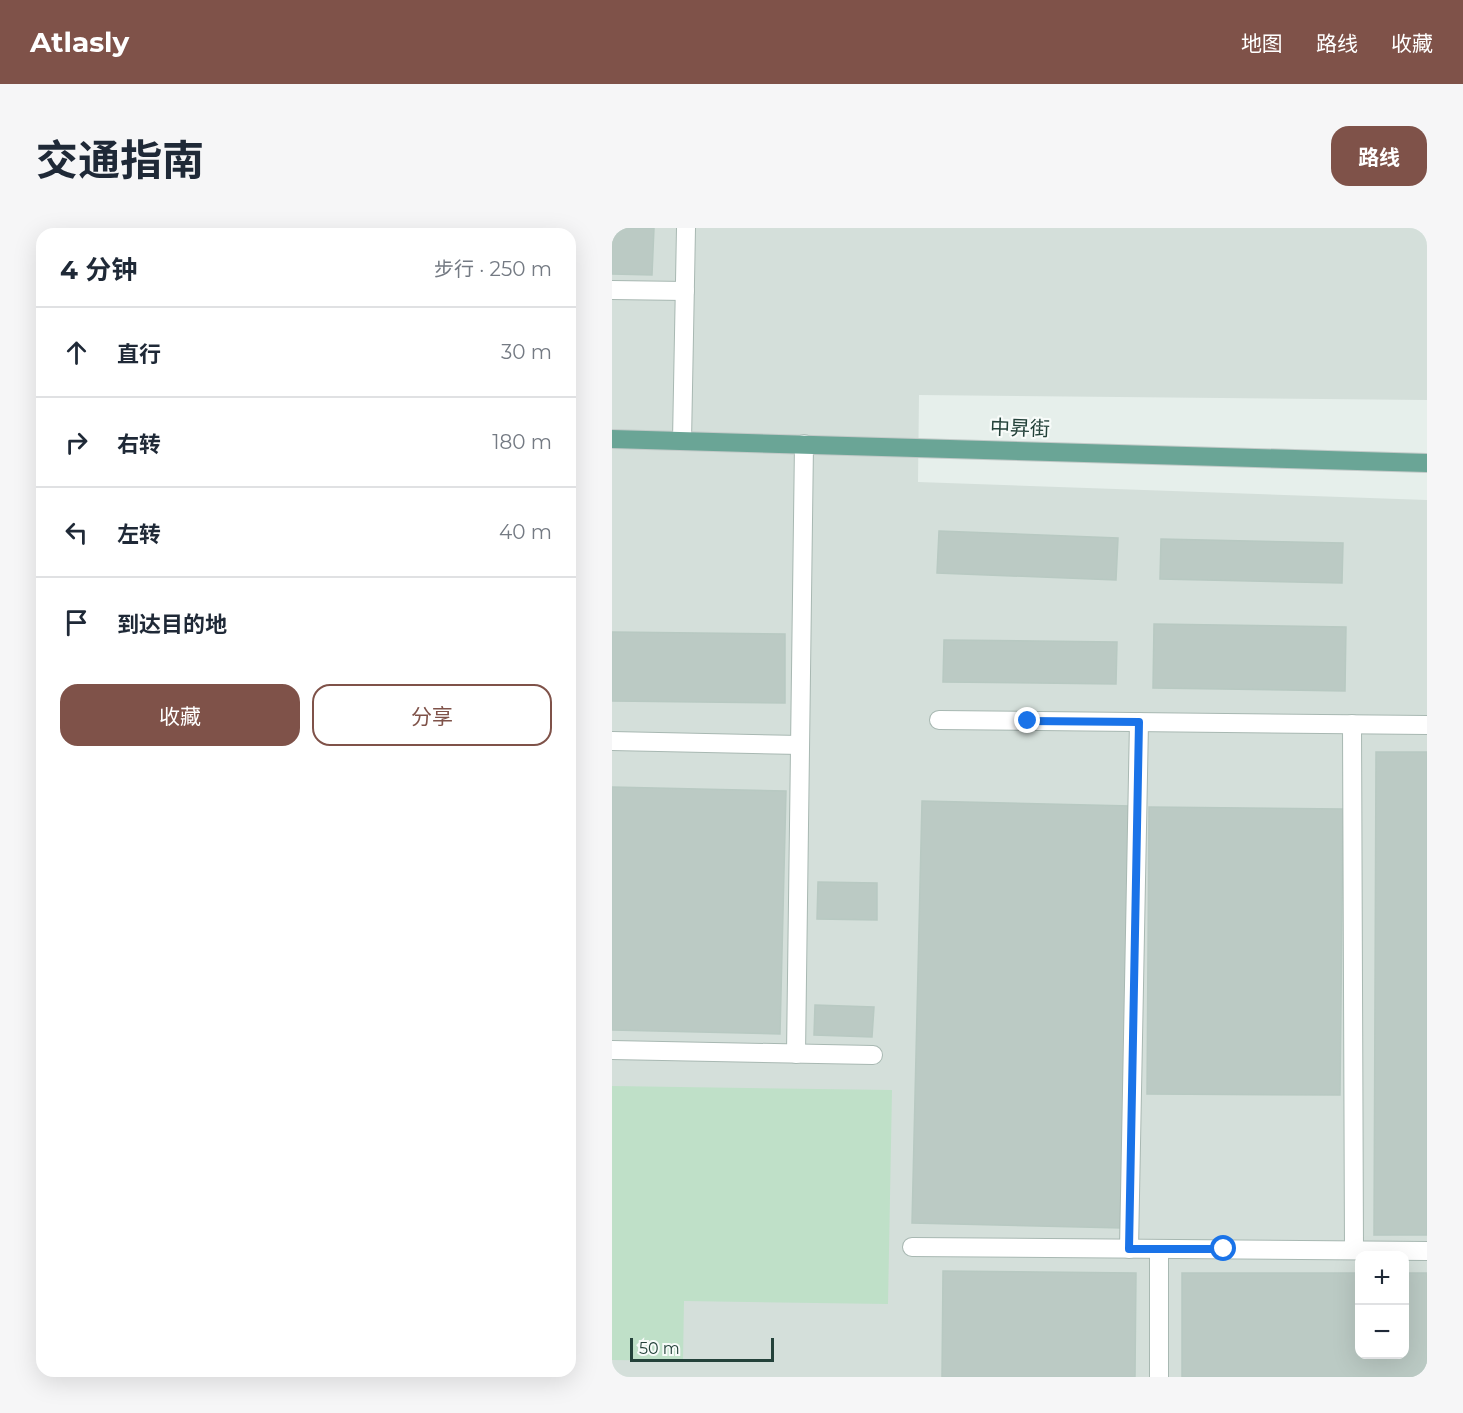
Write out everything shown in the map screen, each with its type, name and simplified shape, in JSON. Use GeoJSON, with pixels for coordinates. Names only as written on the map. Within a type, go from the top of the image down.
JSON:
{"type":"FeatureCollection","features":[{"type":"Feature","properties":{"kind":"main road","name":"中昇街"},"geometry":{"type":"LineString","coordinates":[[612,439],[1427,463]]}},
{"type":"Feature","properties":{"kind":"lane"},"geometry":{"type":"LineString","coordinates":[[682,441],[686,228]]}},
{"type":"Feature","properties":{"kind":"lane"},"geometry":{"type":"LineString","coordinates":[[612,290],[685,291]]}},
{"type":"Feature","properties":{"kind":"lane"},"geometry":{"type":"LineString","coordinates":[[796,1054],[804,444]]}},
{"type":"Feature","properties":{"kind":"lane"},"geometry":{"type":"LineString","coordinates":[[939,720],[1427,725]]}},
{"type":"Feature","properties":{"kind":"lane"},"geometry":{"type":"LineString","coordinates":[[1129,1249],[1139,722]]}},
{"type":"Feature","properties":{"kind":"lane"},"geometry":{"type":"LineString","coordinates":[[1352,724],[1354,1250]]}},
{"type":"Feature","properties":{"kind":"lane"},"geometry":{"type":"LineString","coordinates":[[612,741],[800,745]]}},
{"type":"Feature","properties":{"kind":"lane"},"geometry":{"type":"LineString","coordinates":[[612,1050],[873,1055]]}},
{"type":"Feature","properties":{"kind":"lane"},"geometry":{"type":"LineString","coordinates":[[912,1247],[1427,1251]]}},
{"type":"Feature","properties":{"kind":"lane"},"geometry":{"type":"LineString","coordinates":[[1159,1249],[1159,1377]]}},
{"type":"Feature","properties":{"kind":"shaded area"},"geometry":{"type":"Polygon","coordinates":[[[612,228],[1427,228],[1427,400],[919,395],[918,482],[1427,500],[1427,1377],[612,1377],[612,228]]]}},
{"type":"Feature","properties":{"kind":"green space"},"geometry":{"type":"Polygon","coordinates":[[[612,1086],[892,1090],[888,1304],[684,1301],[683,1361],[612,1360],[612,1086]]]}},
{"type":"Feature","properties":{"kind":"building"},"geometry":{"type":"Polygon","coordinates":[[[612,228],[654,228],[652,275],[612,274],[612,228]]]}},
{"type":"Feature","properties":{"kind":"building"},"geometry":{"type":"Polygon","coordinates":[[[939,531],[1118,538],[1116,580],[937,573],[939,531]]]}},
{"type":"Feature","properties":{"kind":"building"},"geometry":{"type":"Polygon","coordinates":[[[1161,539],[1343,543],[1342,583],[1160,579],[1161,539]]]}},
{"type":"Feature","properties":{"kind":"building"},"geometry":{"type":"Polygon","coordinates":[[[1154,624],[1346,627],[1345,691],[1153,688],[1154,624]]]}},
{"type":"Feature","properties":{"kind":"building"},"geometry":{"type":"Polygon","coordinates":[[[612,632],[785,634],[785,703],[612,701],[612,632]]]}},
{"type":"Feature","properties":{"kind":"building"},"geometry":{"type":"Polygon","coordinates":[[[944,640],[1117,642],[1116,684],[943,682],[944,640]]]}},
{"type":"Feature","properties":{"kind":"building"},"geometry":{"type":"Polygon","coordinates":[[[1376,752],[1427,752],[1427,1235],[1374,1235],[1376,752]]]}},
{"type":"Feature","properties":{"kind":"building"},"geometry":{"type":"Polygon","coordinates":[[[612,787],[786,791],[780,1034],[612,1030],[612,787]]]}},
{"type":"Feature","properties":{"kind":"building"},"geometry":{"type":"Polygon","coordinates":[[[922,801],[1131,806],[1122,1228],[912,1223],[922,801]]]}},
{"type":"Feature","properties":{"kind":"building"},"geometry":{"type":"Polygon","coordinates":[[[1149,807],[1343,809],[1340,1095],[1147,1094],[1149,807]]]}},
{"type":"Feature","properties":{"kind":"building"},"geometry":{"type":"Polygon","coordinates":[[[818,882],[877,883],[877,920],[817,919],[818,882]]]}},
{"type":"Feature","properties":{"kind":"building"},"geometry":{"type":"Polygon","coordinates":[[[815,1005],[874,1007],[872,1037],[814,1035],[815,1005]]]}},
{"type":"Feature","properties":{"kind":"building"},"geometry":{"type":"Polygon","coordinates":[[[943,1271],[1136,1273],[1135,1377],[942,1377],[943,1271]]]}},
{"type":"Feature","properties":{"kind":"building"},"geometry":{"type":"Polygon","coordinates":[[[1182,1273],[1355,1273],[1355,1359],[1409,1359],[1409,1273],[1427,1273],[1427,1377],[1182,1377],[1182,1273]]]}},
{"type":"Feature","properties":{"kind":"route"},"geometry":{"type":"LineString","coordinates":[[1028,721],[1139,722],[1129,1249],[1224,1249]]}}]}
